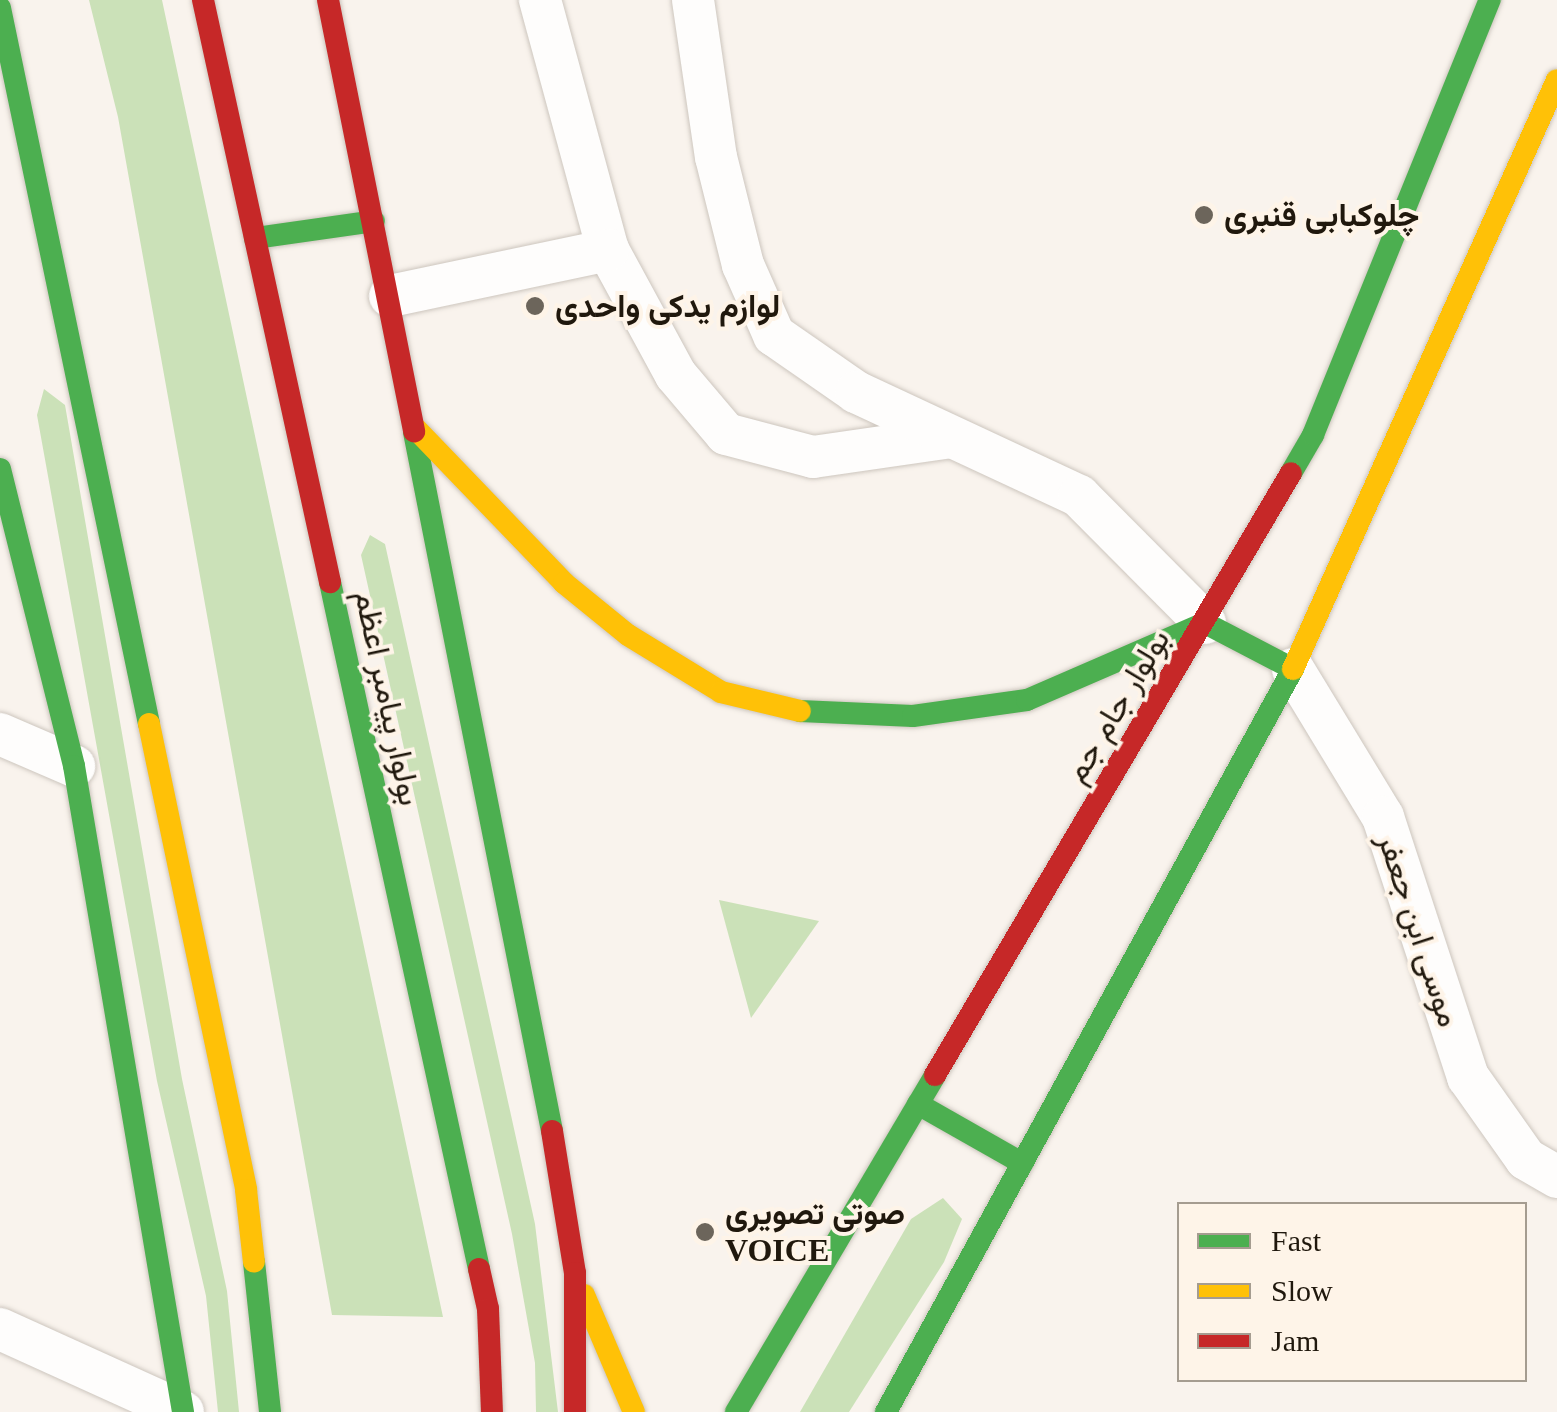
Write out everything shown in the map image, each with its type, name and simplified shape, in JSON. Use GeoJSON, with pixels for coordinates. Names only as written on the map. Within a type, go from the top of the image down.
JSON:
{"type":"FeatureCollection","features":[{"type":"Feature","properties":{"kind":"main road","name":"بولوار پیامبر اعظم"},"geometry":{"type":"LineString","coordinates":[[204,0],[488,1310],[492,1412]]}},
{"type":"Feature","properties":{"kind":"main road"},"geometry":{"type":"LineString","coordinates":[[328,0],[416,429],[575,1274],[575,1412]]}},
{"type":"Feature","properties":{"kind":"main road","name":"بولوار جام جم"},"geometry":{"type":"LineString","coordinates":[[736,1412],[1313,435],[1490,0]]}},
{"type":"Feature","properties":{"kind":"main road"},"geometry":{"type":"LineString","coordinates":[[0,8],[246,1190],[270,1412]]}},
{"type":"Feature","properties":{"kind":"main road"},"geometry":{"type":"LineString","coordinates":[[886,1412],[1292,668],[1557,80]]}},
{"type":"Feature","properties":{"kind":"main road"},"geometry":{"type":"LineString","coordinates":[[255,238],[374,221]]}},
{"type":"Feature","properties":{"kind":"main road"},"geometry":{"type":"LineString","coordinates":[[416,429],[564,583],[628,635],[722,692],[808,713],[913,716],[1027,700],[1204,622],[1292,668]]}},
{"type":"Feature","properties":{"kind":"main road"},"geometry":{"type":"LineString","coordinates":[[0,472],[74,766],[183,1412]]}},
{"type":"Feature","properties":{"kind":"main road"},"geometry":{"type":"LineString","coordinates":[[918,1104],[1022,1162]]}},
{"type":"Feature","properties":{"kind":"main road"},"geometry":{"type":"LineString","coordinates":[[575,1274],[634,1412]]}},
{"type":"Feature","properties":{"kind":"street"},"geometry":{"type":"LineString","coordinates":[[540,0],[608,250],[676,374],[726,434],[813,457],[952,436]]}},
{"type":"Feature","properties":{"kind":"street"},"geometry":{"type":"LineString","coordinates":[[693,0],[716,158],[743,265],[774,334],[856,392],[1079,496],[1204,622]]}},
{"type":"Feature","properties":{"kind":"street"},"geometry":{"type":"LineString","coordinates":[[390,296],[608,250]]}},
{"type":"Feature","properties":{"kind":"street","name":"موسی ابن جعفر"},"geometry":{"type":"LineString","coordinates":[[1292,668],[1382,817],[1468,1077],[1526,1159],[1557,1176]]}},
{"type":"Feature","properties":{"kind":"street"},"geometry":{"type":"LineString","coordinates":[[0,734],[74,766]]}},
{"type":"Feature","properties":{"kind":"street"},"geometry":{"type":"LineString","coordinates":[[0,1329],[183,1412]]}},
{"type":"Feature","properties":{"kind":"green space"},"geometry":{"type":"Polygon","coordinates":[[[89,0],[162,0],[443,1317],[332,1315],[118,117],[89,0]]]}},
{"type":"Feature","properties":{"kind":"green space"},"geometry":{"type":"Polygon","coordinates":[[[44,389],[65,405],[182,1079],[227,1291],[239,1412],[218,1412],[206,1296],[157,1081],[37,415],[44,389]]]}},
{"type":"Feature","properties":{"kind":"green space"},"geometry":{"type":"Polygon","coordinates":[[[370,535],[385,544],[535,1224],[558,1412],[536,1412],[535,1363],[512,1234],[361,555],[370,535]]]}},
{"type":"Feature","properties":{"kind":"green space"},"geometry":{"type":"Polygon","coordinates":[[[719,900],[819,921],[751,1018],[719,900]]]}},
{"type":"Feature","properties":{"kind":"green space"},"geometry":{"type":"Polygon","coordinates":[[[943,1198],[962,1219],[944,1262],[849,1412],[800,1412],[911,1219],[943,1198]]]}},
{"type":"Feature","properties":{"kind":"traffic: fast"},"geometry":{"type":"LineString","coordinates":[[1291,473],[1313,435],[1490,0]]}},
{"type":"Feature","properties":{"kind":"traffic: fast"},"geometry":{"type":"LineString","coordinates":[[0,8],[149,724]]}},
{"type":"Feature","properties":{"kind":"traffic: fast"},"geometry":{"type":"LineString","coordinates":[[255,238],[374,221]]}},
{"type":"Feature","properties":{"kind":"traffic: fast"},"geometry":{"type":"LineString","coordinates":[[414,432],[552,1131]]}},
{"type":"Feature","properties":{"kind":"traffic: fast"},"geometry":{"type":"LineString","coordinates":[[0,469],[74,766],[183,1412]]}},
{"type":"Feature","properties":{"kind":"traffic: fast"},"geometry":{"type":"LineString","coordinates":[[330,582],[479,1269]]}},
{"type":"Feature","properties":{"kind":"traffic: fast"},"geometry":{"type":"LineString","coordinates":[[800,711],[913,716],[1027,700],[1205,623],[1293,669]]}},
{"type":"Feature","properties":{"kind":"traffic: fast"},"geometry":{"type":"LineString","coordinates":[[886,1412],[1293,669]]}},
{"type":"Feature","properties":{"kind":"traffic: fast"},"geometry":{"type":"LineString","coordinates":[[736,1412],[935,1075]]}},
{"type":"Feature","properties":{"kind":"traffic: fast"},"geometry":{"type":"LineString","coordinates":[[918,1104],[1022,1163]]}},
{"type":"Feature","properties":{"kind":"traffic: fast"},"geometry":{"type":"LineString","coordinates":[[254,1262],[270,1412]]}},
{"type":"Feature","properties":{"kind":"traffic: slow"},"geometry":{"type":"LineString","coordinates":[[1293,669],[1557,80]]}},
{"type":"Feature","properties":{"kind":"traffic: slow"},"geometry":{"type":"LineString","coordinates":[[416,429],[564,583],[628,635],[721,692],[800,711]]}},
{"type":"Feature","properties":{"kind":"traffic: slow"},"geometry":{"type":"LineString","coordinates":[[149,724],[246,1190],[254,1262]]}},
{"type":"Feature","properties":{"kind":"traffic: slow"},"geometry":{"type":"LineString","coordinates":[[584,1295],[634,1412]]}},
{"type":"Feature","properties":{"kind":"traffic: jam"},"geometry":{"type":"LineString","coordinates":[[203,0],[330,582]]}},
{"type":"Feature","properties":{"kind":"traffic: jam"},"geometry":{"type":"LineString","coordinates":[[328,0],[414,432]]}},
{"type":"Feature","properties":{"kind":"traffic: jam"},"geometry":{"type":"LineString","coordinates":[[935,1075],[1291,473]]}},
{"type":"Feature","properties":{"kind":"traffic: jam"},"geometry":{"type":"LineString","coordinates":[[552,1131],[575,1273],[575,1412]]}},
{"type":"Feature","properties":{"kind":"traffic: jam"},"geometry":{"type":"LineString","coordinates":[[479,1269],[488,1309],[492,1412]]}},
{"type":"Feature","properties":{"kind":"place","name":"چلوکبابی قنبری"},"geometry":{"type":"Point","coordinates":[1204,215]}},
{"type":"Feature","properties":{"kind":"place","name":"لوازم یدکی واحدی"},"geometry":{"type":"Point","coordinates":[535,306]}},
{"type":"Feature","properties":{"kind":"place","name":"صوتی تصویری VOICE"},"geometry":{"type":"Point","coordinates":[705,1232]}}]}
